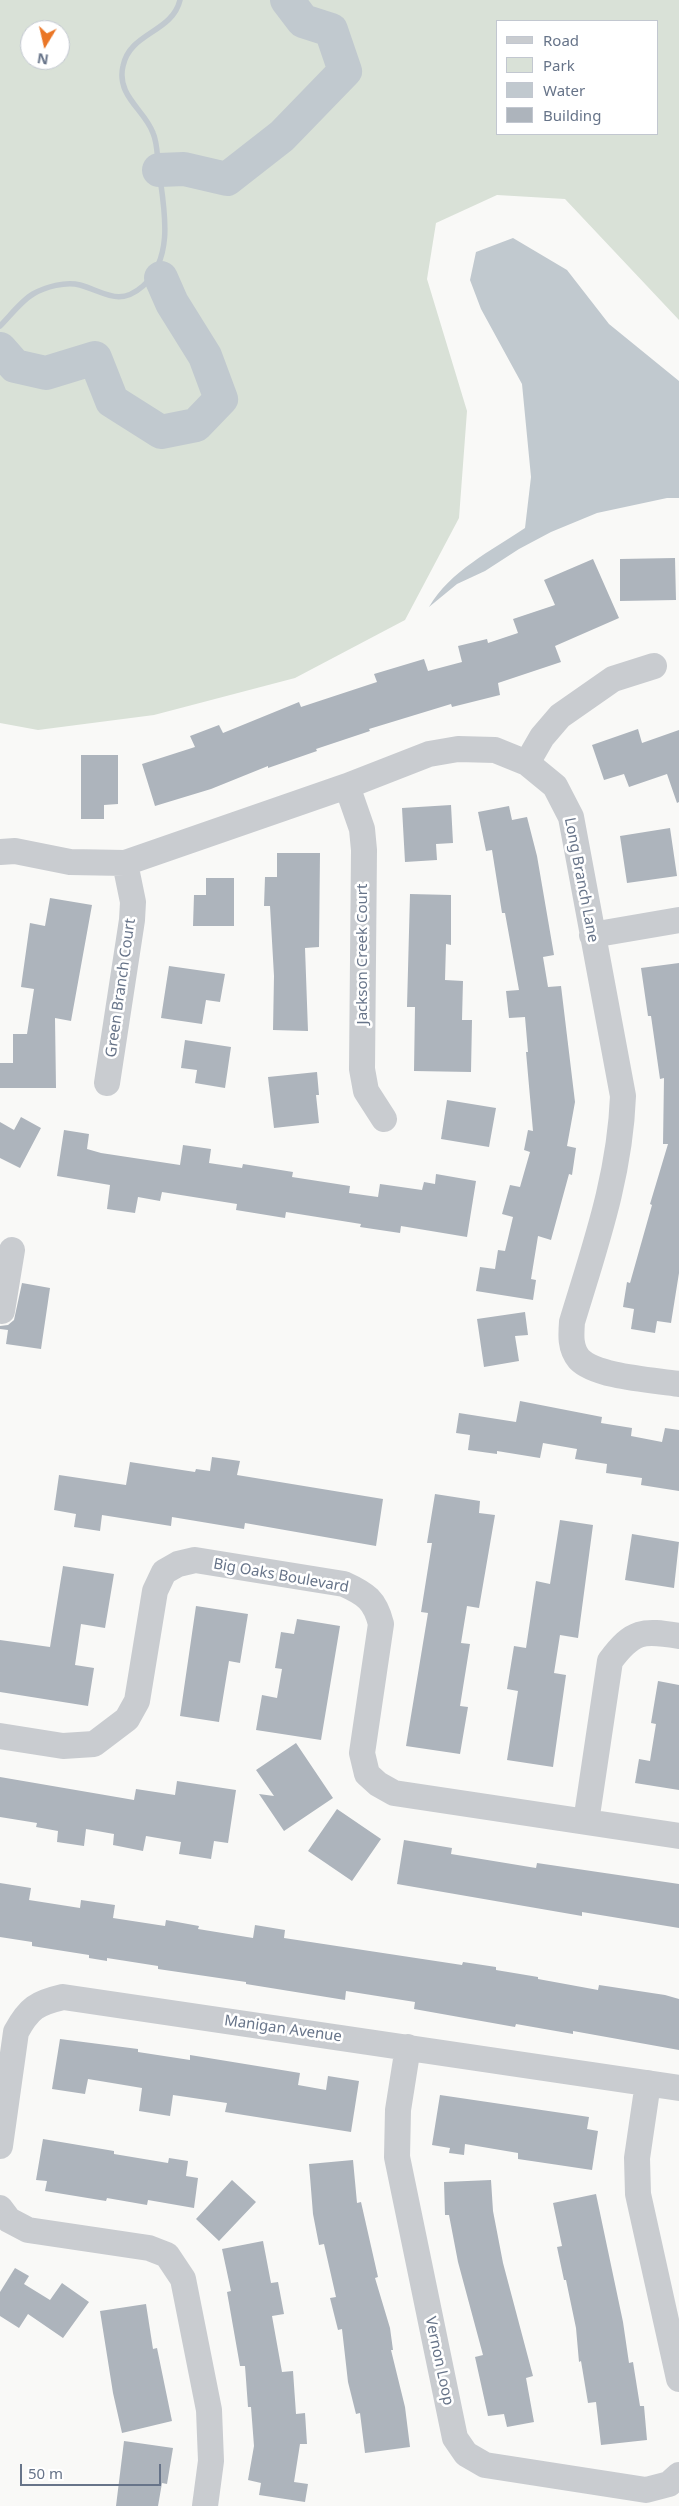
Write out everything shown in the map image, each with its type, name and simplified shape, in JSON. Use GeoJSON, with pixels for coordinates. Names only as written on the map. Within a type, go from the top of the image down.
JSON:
{"type":"FeatureCollection","features":[{"type":"Feature","properties":{"kind":"street"},"geometry":{"type":"LineString","coordinates":[[527,763],[542,737],[560,716],[613,679],[654,666]]}},
{"type":"Feature","properties":{"kind":"street","name":"Long Branch Lane"},"geometry":{"type":"LineString","coordinates":[[0,852],[15,851],[70,862],[126,863],[347,786],[429,754],[458,749],[495,750],[527,763],[555,786],[571,817],[623,1096],[622,1133],[613,1184],[572,1322],[571,1342],[580,1359],[600,1371],[679,1384]]}},
{"type":"Feature","properties":{"kind":"street","name":"Jackson Creek Court"},"geometry":{"type":"LineString","coordinates":[[347,786],[362,829],[364,850],[362,1069],[366,1091],[384,1119]]}},
{"type":"Feature","properties":{"kind":"street","name":"Green Branch Court"},"geometry":{"type":"LineString","coordinates":[[107,1082],[132,920],[133,902],[126,863]]}},
{"type":"Feature","properties":{"kind":"street"},"geometry":{"type":"LineString","coordinates":[[592,935],[679,920]]}},
{"type":"Feature","properties":{"kind":"street"},"geometry":{"type":"LineString","coordinates":[[2,1311],[15,1250]]}},
{"type":"Feature","properties":{"kind":"street","name":"Big Oaks Boulevard"},"geometry":{"type":"LineString","coordinates":[[0,1736],[63,1746],[94,1744],[127,1719],[137,1701],[154,1591],[164,1572],[178,1564],[195,1560],[344,1584],[362,1592],[376,1606],[381,1624],[362,1753],[367,1774],[378,1784],[394,1793],[679,1836]]}},
{"type":"Feature","properties":{"kind":"street"},"geometry":{"type":"LineString","coordinates":[[586,1822],[610,1661],[622,1645],[635,1635],[656,1632],[679,1636]]}},
{"type":"Feature","properties":{"kind":"street","name":"Manigan Avenue"},"geometry":{"type":"LineString","coordinates":[[0,2146],[16,2032],[25,2015],[41,2002],[63,1998],[679,2088]]}},
{"type":"Feature","properties":{"kind":"street","name":"Vernon Loop"},"geometry":{"type":"LineString","coordinates":[[408,2047],[398,2110],[397,2158],[455,2438],[466,2454],[485,2464],[646,2490],[669,2484],[679,2475]]}},
{"type":"Feature","properties":{"kind":"street"},"geometry":{"type":"LineString","coordinates":[[648,2083],[637,2158],[638,2194],[679,2378]]}},
{"type":"Feature","properties":{"kind":"street"},"geometry":{"type":"LineString","coordinates":[[0,2208],[9,2220],[28,2230],[149,2248],[167,2255],[183,2279],[209,2410],[211,2461],[205,2506]]}},
{"type":"Feature","properties":{"kind":"green space"},"geometry":{"type":"Polygon","coordinates":[[[0,0],[679,0],[679,320],[565,199],[497,195],[436,223],[427,279],[467,411],[459,518],[405,620],[295,678],[154,715],[38,730],[0,723],[0,0]]]}},
{"type":"Feature","properties":{"kind":"water"},"geometry":{"type":"Polygon","coordinates":[[[513,238],[567,270],[609,324],[679,381],[679,498],[667,498],[597,513],[551,532],[519,549],[485,571],[457,584],[429,607],[438,594],[460,572],[525,528],[531,477],[522,384],[481,309],[470,280],[476,252],[513,238]]]}},
{"type":"Feature","properties":{"kind":"building"},"geometry":{"type":"Polygon","coordinates":[[[675,558],[676,600],[620,601],[620,559],[675,558]]]}},
{"type":"Feature","properties":{"kind":"building"},"geometry":{"type":"Polygon","coordinates":[[[593,559],[619,618],[555,646],[561,662],[498,683],[500,695],[452,707],[451,704],[369,729],[370,731],[316,749],[317,751],[268,768],[268,766],[211,789],[155,806],[142,764],[195,747],[190,736],[219,725],[223,733],[299,702],[301,707],[377,682],[374,674],[424,659],[428,671],[462,662],[458,646],[487,639],[488,643],[518,633],[513,619],[555,605],[544,580],[593,559]]]}},
{"type":"Feature","properties":{"kind":"building"},"geometry":{"type":"Polygon","coordinates":[[[638,729],[642,743],[679,730],[679,802],[677,803],[667,774],[629,787],[624,774],[604,780],[592,745],[638,729]]]}},
{"type":"Feature","properties":{"kind":"building"},"geometry":{"type":"Polygon","coordinates":[[[81,755],[118,755],[118,804],[104,805],[104,819],[81,819],[81,755]]]}},
{"type":"Feature","properties":{"kind":"building"},"geometry":{"type":"Polygon","coordinates":[[[451,805],[453,843],[436,844],[437,860],[405,862],[402,808],[451,805]]]}},
{"type":"Feature","properties":{"kind":"building"},"geometry":{"type":"Polygon","coordinates":[[[509,806],[512,820],[527,817],[537,856],[554,955],[543,957],[548,987],[561,986],[575,1102],[567,1146],[576,1148],[572,1175],[569,1174],[551,1240],[538,1236],[531,1279],[536,1280],[533,1300],[476,1291],[480,1267],[495,1269],[498,1250],[505,1251],[513,1217],[502,1214],[510,1185],[520,1187],[530,1152],[524,1150],[528,1130],[533,1131],[525,1017],[509,1018],[506,991],[519,990],[505,913],[502,913],[492,850],[486,851],[478,812],[509,806]]]}},
{"type":"Feature","properties":{"kind":"building"},"geometry":{"type":"Polygon","coordinates":[[[670,828],[677,876],[627,883],[620,836],[670,828]]]}},
{"type":"Feature","properties":{"kind":"building"},"geometry":{"type":"Polygon","coordinates":[[[277,853],[320,853],[319,947],[305,948],[308,1031],[273,1030],[274,976],[270,906],[264,906],[265,877],[277,877],[277,853]]]}},
{"type":"Feature","properties":{"kind":"building"},"geometry":{"type":"Polygon","coordinates":[[[206,878],[234,878],[234,926],[193,926],[194,895],[206,895],[206,878]]]}},
{"type":"Feature","properties":{"kind":"building"},"geometry":{"type":"Polygon","coordinates":[[[410,894],[451,895],[451,945],[446,944],[445,980],[463,981],[462,1020],[472,1020],[471,1072],[414,1071],[415,1007],[407,1007],[410,894]]]}},
{"type":"Feature","properties":{"kind":"building"},"geometry":{"type":"Polygon","coordinates":[[[50,898],[92,905],[71,1021],[55,1018],[56,1088],[0,1088],[0,1063],[13,1063],[13,1034],[27,1034],[34,989],[21,987],[30,923],[45,926],[50,898]]]}},
{"type":"Feature","properties":{"kind":"building"},"geometry":{"type":"Polygon","coordinates":[[[679,963],[679,1273],[671,1323],[657,1321],[655,1333],[631,1329],[634,1309],[623,1307],[627,1282],[630,1283],[652,1205],[650,1204],[668,1144],[663,1144],[664,1078],[660,1079],[651,1016],[648,1016],[641,968],[679,963]]]}},
{"type":"Feature","properties":{"kind":"building"},"geometry":{"type":"Polygon","coordinates":[[[169,966],[225,974],[220,1002],[206,1000],[202,1024],[161,1018],[169,966]]]}},
{"type":"Feature","properties":{"kind":"building"},"geometry":{"type":"Polygon","coordinates":[[[185,1040],[231,1047],[225,1088],[195,1083],[197,1070],[181,1068],[185,1040]]]}},
{"type":"Feature","properties":{"kind":"building"},"geometry":{"type":"Polygon","coordinates":[[[317,1072],[319,1095],[316,1095],[319,1123],[274,1128],[268,1077],[317,1072]]]}},
{"type":"Feature","properties":{"kind":"building"},"geometry":{"type":"Polygon","coordinates":[[[447,1100],[496,1108],[489,1147],[441,1139],[447,1100]]]}},
{"type":"Feature","properties":{"kind":"building"},"geometry":{"type":"Polygon","coordinates":[[[21,1117],[41,1128],[20,1168],[0,1158],[0,1122],[14,1130],[21,1117]]]}},
{"type":"Feature","properties":{"kind":"building"},"geometry":{"type":"Polygon","coordinates":[[[64,1130],[89,1134],[87,1149],[101,1153],[180,1165],[183,1145],[211,1149],[209,1163],[242,1168],[243,1164],[293,1172],[292,1177],[350,1186],[349,1193],[378,1197],[380,1184],[422,1190],[424,1182],[435,1184],[436,1174],[476,1181],[467,1237],[401,1226],[400,1233],[360,1227],[361,1224],[286,1212],[285,1218],[236,1210],[237,1204],[162,1192],[160,1201],[138,1197],[135,1213],[107,1209],[110,1185],[57,1176],[64,1130]]]}},
{"type":"Feature","properties":{"kind":"building"},"geometry":{"type":"Polygon","coordinates":[[[22,1283],[50,1288],[41,1349],[6,1344],[8,1330],[0,1329],[0,1326],[8,1325],[14,1320],[22,1283]]]}},
{"type":"Feature","properties":{"kind":"building"},"geometry":{"type":"Polygon","coordinates":[[[525,1312],[528,1335],[515,1336],[519,1361],[484,1367],[477,1319],[525,1312]]]}},
{"type":"Feature","properties":{"kind":"building"},"geometry":{"type":"Polygon","coordinates":[[[520,1401],[602,1417],[601,1423],[632,1428],[631,1436],[662,1442],[665,1428],[679,1430],[679,1491],[641,1485],[642,1478],[606,1473],[607,1464],[575,1459],[577,1449],[543,1443],[540,1458],[497,1451],[497,1454],[468,1450],[470,1435],[456,1433],[459,1413],[516,1422],[520,1401]]]}},
{"type":"Feature","properties":{"kind":"building"},"geometry":{"type":"Polygon","coordinates":[[[212,1457],[240,1461],[237,1475],[383,1499],[376,1546],[245,1523],[244,1529],[172,1517],[171,1526],[102,1515],[100,1531],[74,1527],[76,1514],[54,1510],[59,1475],[126,1485],[130,1462],[195,1472],[196,1469],[210,1471],[212,1457]]]}},
{"type":"Feature","properties":{"kind":"building"},"geometry":{"type":"Polygon","coordinates":[[[435,1494],[480,1501],[479,1513],[495,1515],[479,1608],[467,1606],[461,1643],[470,1644],[460,1706],[468,1707],[460,1754],[406,1746],[428,1613],[421,1612],[432,1543],[427,1543],[435,1494]]]}},
{"type":"Feature","properties":{"kind":"building"},"geometry":{"type":"Polygon","coordinates":[[[560,1520],[593,1525],[578,1638],[560,1635],[554,1673],[566,1675],[553,1767],[507,1760],[518,1691],[507,1689],[514,1646],[526,1648],[536,1581],[550,1584],[560,1520]]]}},
{"type":"Feature","properties":{"kind":"building"},"geometry":{"type":"Polygon","coordinates":[[[632,1534],[679,1542],[674,1588],[625,1580],[632,1534]]]}},
{"type":"Feature","properties":{"kind":"building"},"geometry":{"type":"Polygon","coordinates":[[[63,1566],[114,1574],[105,1628],[81,1624],[75,1665],[94,1668],[88,1706],[0,1692],[0,1640],[50,1647],[63,1566]]]}},
{"type":"Feature","properties":{"kind":"building"},"geometry":{"type":"Polygon","coordinates":[[[196,1606],[248,1614],[240,1663],[229,1661],[219,1722],[180,1716],[196,1606]]]}},
{"type":"Feature","properties":{"kind":"building"},"geometry":{"type":"Polygon","coordinates":[[[297,1619],[340,1626],[321,1740],[256,1730],[262,1695],[277,1698],[282,1669],[275,1668],[281,1632],[294,1634],[297,1619]]]}},
{"type":"Feature","properties":{"kind":"building"},"geometry":{"type":"Polygon","coordinates":[[[658,1681],[679,1685],[679,1790],[635,1783],[639,1759],[650,1761],[656,1724],[651,1723],[658,1681]]]}},
{"type":"Feature","properties":{"kind":"building"},"geometry":{"type":"Polygon","coordinates":[[[296,1743],[333,1798],[284,1831],[259,1794],[274,1796],[256,1770],[296,1743]]]}},
{"type":"Feature","properties":{"kind":"building"},"geometry":{"type":"Polygon","coordinates":[[[0,1777],[134,1800],[136,1789],[175,1795],[177,1781],[236,1790],[228,1843],[214,1841],[211,1859],[179,1854],[181,1842],[146,1836],[143,1851],[113,1845],[114,1834],[86,1829],[84,1846],[57,1842],[58,1831],[36,1827],[37,1823],[0,1817],[0,1777]]]}},
{"type":"Feature","properties":{"kind":"building"},"geometry":{"type":"Polygon","coordinates":[[[337,1809],[381,1839],[352,1881],[308,1851],[337,1809]]]}},
{"type":"Feature","properties":{"kind":"building"},"geometry":{"type":"Polygon","coordinates":[[[404,1840],[452,1848],[451,1854],[536,1868],[537,1863],[679,1884],[679,1928],[582,1912],[582,1916],[397,1884],[404,1840]]]}},
{"type":"Feature","properties":{"kind":"building"},"geometry":{"type":"Polygon","coordinates":[[[0,1883],[31,1888],[29,1900],[80,1908],[81,1900],[115,1905],[113,1918],[165,1926],[166,1920],[199,1926],[198,1929],[253,1938],[255,1925],[285,1930],[284,1938],[462,1965],[463,1962],[496,1967],[496,1970],[598,1990],[599,1985],[665,1995],[679,1999],[679,2050],[573,2031],[573,2034],[516,2024],[515,2027],[414,2009],[415,2002],[346,1991],[345,2000],[246,1984],[246,1982],[158,1969],[158,1966],[107,1958],[107,1961],[89,1958],[89,1955],[32,1946],[32,1942],[0,1937],[0,1883]]]}},
{"type":"Feature","properties":{"kind":"building"},"geometry":{"type":"Polygon","coordinates":[[[60,2039],[138,2049],[138,2052],[190,2060],[190,2055],[300,2073],[298,2085],[326,2090],[328,2076],[359,2081],[351,2132],[225,2112],[227,2103],[173,2095],[170,2116],[139,2111],[142,2088],[88,2079],[85,2094],[52,2089],[60,2039]]]}},
{"type":"Feature","properties":{"kind":"building"},"geometry":{"type":"Polygon","coordinates":[[[440,2095],[589,2117],[587,2129],[598,2131],[592,2170],[518,2159],[518,2153],[465,2144],[464,2155],[449,2153],[450,2148],[432,2145],[440,2095]]]}},
{"type":"Feature","properties":{"kind":"building"},"geometry":{"type":"Polygon","coordinates":[[[43,2139],[114,2151],[114,2154],[168,2163],[169,2158],[188,2161],[186,2176],[198,2178],[194,2208],[148,2200],[147,2205],[107,2198],[106,2201],[45,2191],[47,2181],[36,2180],[43,2139]]]}},
{"type":"Feature","properties":{"kind":"building"},"geometry":{"type":"Polygon","coordinates":[[[353,2160],[357,2203],[361,2202],[378,2277],[375,2278],[390,2328],[393,2350],[391,2350],[405,2407],[410,2447],[365,2453],[360,2413],[356,2414],[348,2382],[342,2329],[338,2330],[330,2298],[336,2297],[324,2244],[319,2245],[313,2214],[309,2164],[353,2160]]]}},
{"type":"Feature","properties":{"kind":"building"},"geometry":{"type":"Polygon","coordinates":[[[232,2180],[256,2202],[219,2241],[196,2219],[232,2180]]]}},
{"type":"Feature","properties":{"kind":"building"},"geometry":{"type":"Polygon","coordinates":[[[491,2180],[493,2211],[503,2263],[533,2376],[526,2378],[534,2422],[507,2427],[504,2414],[488,2416],[475,2357],[483,2355],[458,2262],[449,2215],[445,2215],[444,2182],[491,2180]]]}},
{"type":"Feature","properties":{"kind":"building"},"geometry":{"type":"Polygon","coordinates":[[[596,2194],[623,2322],[629,2363],[633,2362],[640,2406],[644,2406],[647,2440],[601,2445],[596,2402],[588,2403],[581,2361],[579,2362],[576,2328],[557,2247],[562,2246],[553,2203],[596,2194]]]}},
{"type":"Feature","properties":{"kind":"building"},"geometry":{"type":"Polygon","coordinates":[[[263,2241],[271,2283],[278,2282],[284,2314],[272,2316],[282,2372],[293,2371],[296,2414],[305,2413],[307,2444],[300,2444],[294,2482],[308,2484],[305,2502],[259,2495],[261,2483],[248,2480],[254,2446],[251,2407],[248,2407],[245,2366],[240,2366],[227,2292],[231,2291],[222,2249],[263,2241]]]}},
{"type":"Feature","properties":{"kind":"building"},"geometry":{"type":"Polygon","coordinates":[[[15,2268],[29,2276],[24,2284],[50,2300],[62,2283],[89,2302],[63,2338],[28,2314],[19,2328],[0,2316],[0,2292],[15,2268]]]}},
{"type":"Feature","properties":{"kind":"building"},"geometry":{"type":"Polygon","coordinates":[[[146,2304],[153,2349],[157,2348],[172,2421],[122,2433],[113,2393],[100,2311],[146,2304]]]}},
{"type":"Feature","properties":{"kind":"building"},"geometry":{"type":"Polygon","coordinates":[[[124,2441],[173,2448],[167,2484],[162,2483],[158,2506],[116,2506],[124,2441]]]}},
{"type":"Feature","properties":{"kind":"waterway"},"geometry":{"type":"LineString","coordinates":[[0,326],[29,297],[49,287],[74,284],[119,297],[127,296],[143,286],[153,274],[160,261],[165,232],[157,147],[155,137],[149,125],[127,94],[122,77],[123,66],[127,55],[134,46],[169,19],[176,11],[180,0]]}},
{"type":"Feature","properties":{"kind":"waterway"},"geometry":{"type":"LineString","coordinates":[[159,170],[184,169],[227,179],[282,136],[345,71],[331,30],[303,21],[287,0]]}},
{"type":"Feature","properties":{"kind":"waterway"},"geometry":{"type":"LineString","coordinates":[[0,349],[15,366],[46,373],[95,358],[112,401],[161,432],[196,425],[221,399],[205,356],[172,303],[161,278]]}}]}
